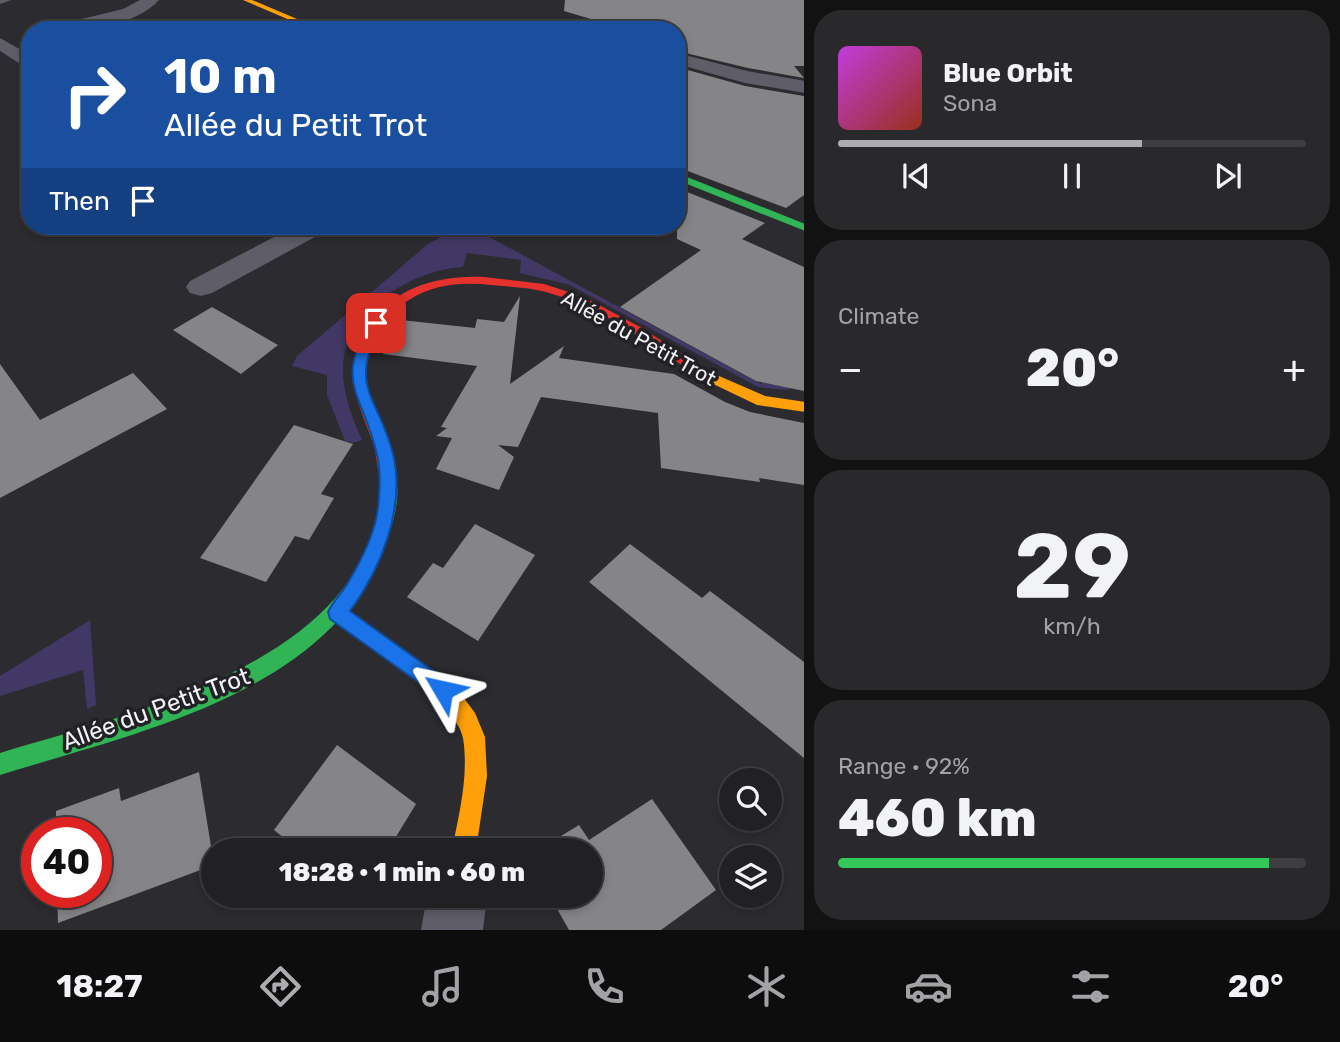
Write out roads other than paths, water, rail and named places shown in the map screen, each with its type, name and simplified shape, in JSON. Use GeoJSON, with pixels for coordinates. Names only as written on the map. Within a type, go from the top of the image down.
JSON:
{"type":"FeatureCollection","features":[{"type":"Feature","properties":{"kind":"street"},"geometry":{"type":"LineString","coordinates":[[96,21],[129,13],[151,0]]}},
{"type":"Feature","properties":{"kind":"street"},"geometry":{"type":"LineString","coordinates":[[246,0],[298,21]]}},
{"type":"Feature","properties":{"kind":"street"},"geometry":{"type":"LineString","coordinates":[[480,21],[490,18],[507,21]]}},
{"type":"Feature","properties":{"kind":"street"},"geometry":{"type":"LineString","coordinates":[[0,41],[19,36]]}},
{"type":"Feature","properties":{"kind":"street"},"geometry":{"type":"LineString","coordinates":[[0,41],[21,57]]}},
{"type":"Feature","properties":{"kind":"street"},"geometry":{"type":"LineString","coordinates":[[686,61],[745,77],[804,87]]}},
{"type":"Feature","properties":{"kind":"street"},"geometry":{"type":"LineString","coordinates":[[686,180],[804,228]]}},
{"type":"Feature","properties":{"kind":"street"},"geometry":{"type":"LineString","coordinates":[[201,287],[298,235]]}},
{"type":"Feature","properties":{"kind":"street","name":"Allée du Petit Trot"},"geometry":{"type":"LineString","coordinates":[[0,764],[176,706],[254,674],[283,658],[337,612],[352,594],[373,554],[381,533],[388,491],[384,452],[357,374],[361,349],[387,311],[422,287],[446,281],[476,280],[533,286],[558,292],[585,303],[739,393],[774,405],[804,407]]}},
{"type":"Feature","properties":{"kind":"street"},"geometry":{"type":"LineString","coordinates":[[337,612],[459,704],[469,722],[476,773],[466,838]]}},
{"type":"Feature","properties":{"kind":"street"},"geometry":{"type":"LineString","coordinates":[[452,930],[455,908]]}},
{"type":"Feature","properties":{"kind":"lane"},"geometry":{"type":"LineString","coordinates":[[0,1],[6,0]]}}]}
